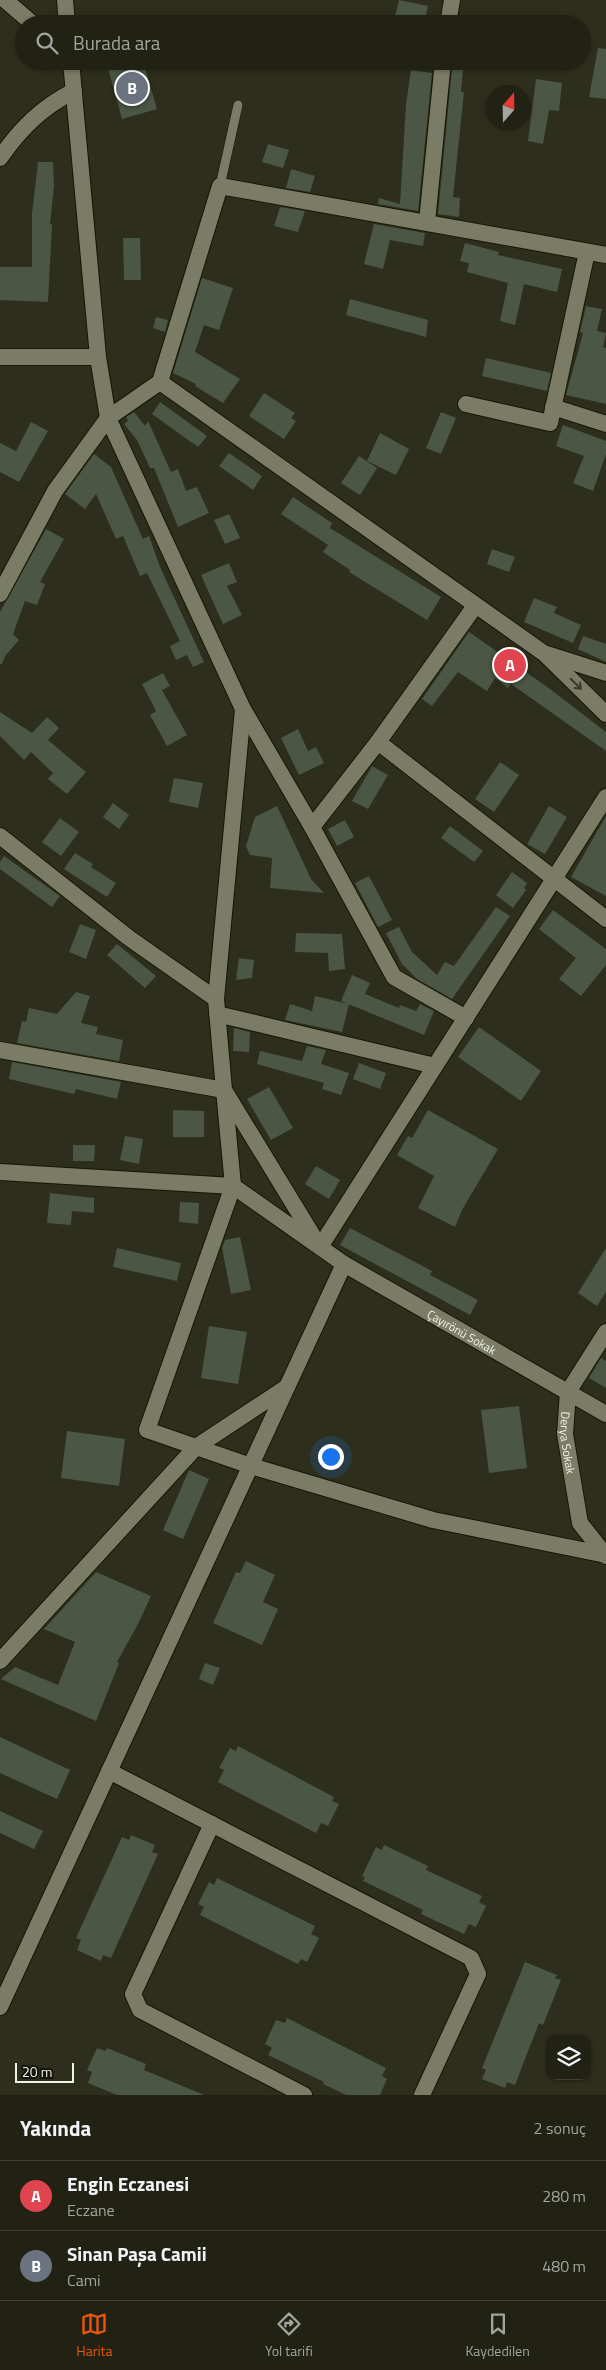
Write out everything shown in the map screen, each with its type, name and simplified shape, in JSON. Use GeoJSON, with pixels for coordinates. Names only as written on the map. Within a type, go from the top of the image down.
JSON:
{"type":"FeatureCollection","features":[{"type":"Feature","properties":{"kind":"street"},"geometry":{"type":"LineString","coordinates":[[6,0],[23,15]]}},
{"type":"Feature","properties":{"kind":"street"},"geometry":{"type":"LineString","coordinates":[[65,0],[66,15]]}},
{"type":"Feature","properties":{"kind":"street"},"geometry":{"type":"LineString","coordinates":[[450,15],[452,0]]}},
{"type":"Feature","properties":{"kind":"street"},"geometry":{"type":"LineString","coordinates":[[72,70],[98,357],[108,418],[243,710],[312,828],[394,977],[466,1018]]}},
{"type":"Feature","properties":{"kind":"street"},"geometry":{"type":"LineString","coordinates":[[426,222],[442,70]]}},
{"type":"Feature","properties":{"kind":"street"},"geometry":{"type":"LineString","coordinates":[[0,158],[15,136],[39,112],[74,91]]}},
{"type":"Feature","properties":{"kind":"street"},"geometry":{"type":"LineString","coordinates":[[0,594],[55,491],[108,418],[160,382],[220,186],[606,255]]}},
{"type":"Feature","properties":{"kind":"street"},"geometry":{"type":"LineString","coordinates":[[466,404],[550,423],[587,252]]}},
{"type":"Feature","properties":{"kind":"street"},"geometry":{"type":"LineString","coordinates":[[0,357],[98,357]]}},
{"type":"Feature","properties":{"kind":"street"},"geometry":{"type":"LineString","coordinates":[[160,382],[545,654],[606,714]]}},
{"type":"Feature","properties":{"kind":"street"},"geometry":{"type":"LineString","coordinates":[[553,407],[606,424]]}},
{"type":"Feature","properties":{"kind":"street"},"geometry":{"type":"LineString","coordinates":[[312,828],[378,742],[475,606]]}},
{"type":"Feature","properties":{"kind":"street"},"geometry":{"type":"LineString","coordinates":[[545,654],[606,673]]}},
{"type":"Feature","properties":{"kind":"street"},"geometry":{"type":"LineString","coordinates":[[243,710],[217,1007],[233,1186],[147,1430],[250,1466],[433,1520],[606,1556]]}},
{"type":"Feature","properties":{"kind":"street"},"geometry":{"type":"LineString","coordinates":[[378,742],[606,919]]}},
{"type":"Feature","properties":{"kind":"street"},"geometry":{"type":"LineString","coordinates":[[0,1050],[224,1090],[320,1247],[606,797]]}},
{"type":"Feature","properties":{"kind":"street"},"geometry":{"type":"LineString","coordinates":[[0,836],[217,1007],[435,1066]]}},
{"type":"Feature","properties":{"kind":"street"},"geometry":{"type":"LineString","coordinates":[[0,1172],[233,1186]]}},
{"type":"Feature","properties":{"kind":"street","name":"Çayırönü Sokak"},"geometry":{"type":"LineString","coordinates":[[233,1186],[344,1264],[606,1414]]}},
{"type":"Feature","properties":{"kind":"street"},"geometry":{"type":"LineString","coordinates":[[0,2007],[344,1264]]}},
{"type":"Feature","properties":{"kind":"street","name":"Derya Sokak"},"geometry":{"type":"LineString","coordinates":[[606,1332],[568,1392],[565,1434],[580,1522],[606,1556]]}},
{"type":"Feature","properties":{"kind":"street"},"geometry":{"type":"LineString","coordinates":[[0,1661],[196,1447],[287,1387]]}},
{"type":"Feature","properties":{"kind":"street"},"geometry":{"type":"LineString","coordinates":[[109,1771],[471,1958],[478,1974],[422,2095]]}},
{"type":"Feature","properties":{"kind":"street"},"geometry":{"type":"LineString","coordinates":[[212,1824],[134,1994],[140,2010],[304,2095]]}},
{"type":"Feature","properties":{"kind":"lane"},"geometry":{"type":"LineString","coordinates":[[220,186],[238,105]]}},
{"type":"Feature","properties":{"kind":"building"},"geometry":{"type":"Polygon","coordinates":[[[399,0],[428,6],[426,15],[395,15],[399,0]]]}},
{"type":"Feature","properties":{"kind":"building"},"geometry":{"type":"Polygon","coordinates":[[[598,48],[606,49],[606,99],[589,97],[598,48]]]}},
{"type":"Feature","properties":{"kind":"building"},"geometry":{"type":"Polygon","coordinates":[[[109,70],[146,70],[157,109],[122,119],[109,70]]]}},
{"type":"Feature","properties":{"kind":"building"},"geometry":{"type":"Polygon","coordinates":[[[411,70],[432,73],[418,211],[378,204],[379,198],[400,204],[406,104],[411,70]]]}},
{"type":"Feature","properties":{"kind":"building"},"geometry":{"type":"Polygon","coordinates":[[[452,70],[463,70],[461,92],[464,92],[453,197],[460,198],[459,217],[438,214],[452,70]]]}},
{"type":"Feature","properties":{"kind":"building"},"geometry":{"type":"Polygon","coordinates":[[[536,79],[562,83],[559,111],[549,110],[543,144],[528,141],[529,130],[531,130],[536,79]]]}},
{"type":"Feature","properties":{"kind":"building"},"geometry":{"type":"Polygon","coordinates":[[[268,144],[289,150],[283,168],[262,162],[268,144]]]}},
{"type":"Feature","properties":{"kind":"building"},"geometry":{"type":"Polygon","coordinates":[[[38,162],[53,162],[54,186],[50,224],[52,224],[48,302],[0,300],[0,267],[32,267],[32,214],[38,162]]]}},
{"type":"Feature","properties":{"kind":"building"},"geometry":{"type":"Polygon","coordinates":[[[291,169],[315,176],[310,192],[286,188],[291,169]]]}},
{"type":"Feature","properties":{"kind":"building"},"geometry":{"type":"Polygon","coordinates":[[[280,207],[305,211],[298,232],[274,226],[280,207]]]}},
{"type":"Feature","properties":{"kind":"building"},"geometry":{"type":"Polygon","coordinates":[[[374,224],[425,233],[423,246],[390,240],[383,269],[364,264],[374,224]]]}},
{"type":"Feature","properties":{"kind":"building"},"geometry":{"type":"Polygon","coordinates":[[[123,238],[140,238],[141,280],[124,280],[123,238]]]}},
{"type":"Feature","properties":{"kind":"building"},"geometry":{"type":"Polygon","coordinates":[[[465,243],[499,252],[498,255],[562,269],[557,292],[524,284],[515,325],[500,321],[508,283],[467,272],[469,263],[460,261],[465,243]]]}},
{"type":"Feature","properties":{"kind":"building"},"geometry":{"type":"Polygon","coordinates":[[[202,278],[233,288],[219,330],[204,325],[195,352],[240,379],[223,403],[195,386],[196,384],[173,373],[202,278]]]}},
{"type":"Feature","properties":{"kind":"building"},"geometry":{"type":"Polygon","coordinates":[[[350,299],[428,320],[426,337],[346,315],[350,299]]]}},
{"type":"Feature","properties":{"kind":"building"},"geometry":{"type":"Polygon","coordinates":[[[586,306],[602,309],[597,331],[606,333],[603,347],[606,348],[606,404],[566,395],[583,333],[580,332],[586,306]]]}},
{"type":"Feature","properties":{"kind":"building"},"geometry":{"type":"Polygon","coordinates":[[[156,317],[168,320],[165,332],[153,328],[156,317]]]}},
{"type":"Feature","properties":{"kind":"building"},"geometry":{"type":"Polygon","coordinates":[[[486,358],[551,373],[547,391],[482,376],[486,358]]]}},
{"type":"Feature","properties":{"kind":"building"},"geometry":{"type":"Polygon","coordinates":[[[264,393],[295,413],[291,418],[296,421],[284,439],[249,416],[264,393]]]}},
{"type":"Feature","properties":{"kind":"building"},"geometry":{"type":"Polygon","coordinates":[[[160,402],[207,436],[198,447],[152,414],[160,402]]]}},
{"type":"Feature","properties":{"kind":"building"},"geometry":{"type":"Polygon","coordinates":[[[134,412],[145,426],[148,421],[171,472],[178,469],[186,491],[197,487],[209,513],[178,527],[154,468],[150,468],[137,440],[124,424],[128,421],[126,417],[134,412]]]}},
{"type":"Feature","properties":{"kind":"building"},"geometry":{"type":"Polygon","coordinates":[[[441,412],[456,418],[441,454],[426,448],[441,412]]]}},
{"type":"Feature","properties":{"kind":"building"},"geometry":{"type":"Polygon","coordinates":[[[31,422],[48,431],[19,482],[0,472],[0,443],[16,451],[31,422]]]}},
{"type":"Feature","properties":{"kind":"building"},"geometry":{"type":"Polygon","coordinates":[[[563,425],[606,441],[606,454],[593,491],[573,483],[584,456],[556,446],[563,425]]]}},
{"type":"Feature","properties":{"kind":"building"},"geometry":{"type":"Polygon","coordinates":[[[380,433],[409,449],[396,475],[367,461],[380,433]]]}},
{"type":"Feature","properties":{"kind":"building"},"geometry":{"type":"Polygon","coordinates":[[[229,453],[262,476],[253,490],[219,466],[229,453]]]}},
{"type":"Feature","properties":{"kind":"building"},"geometry":{"type":"Polygon","coordinates":[[[94,454],[111,467],[143,539],[149,536],[160,567],[204,662],[193,667],[187,655],[176,660],[170,646],[180,641],[147,573],[140,576],[123,536],[116,539],[96,494],[85,509],[65,494],[94,454]]]}},
{"type":"Feature","properties":{"kind":"building"},"geometry":{"type":"Polygon","coordinates":[[[359,456],[377,468],[360,495],[341,483],[359,456]]]}},
{"type":"Feature","properties":{"kind":"building"},"geometry":{"type":"Polygon","coordinates":[[[293,497],[332,523],[330,528],[441,597],[427,620],[349,572],[350,570],[323,552],[328,545],[281,514],[293,497]]]}},
{"type":"Feature","properties":{"kind":"building"},"geometry":{"type":"Polygon","coordinates":[[[229,514],[240,538],[225,544],[214,520],[229,514]]]}},
{"type":"Feature","properties":{"kind":"building"},"geometry":{"type":"Polygon","coordinates":[[[46,529],[64,539],[40,582],[45,584],[37,605],[25,601],[13,634],[19,640],[5,656],[2,664],[0,664],[0,612],[46,529]]]}},
{"type":"Feature","properties":{"kind":"building"},"geometry":{"type":"Polygon","coordinates":[[[492,549],[515,557],[509,572],[487,564],[492,549]]]}},
{"type":"Feature","properties":{"kind":"building"},"geometry":{"type":"Polygon","coordinates":[[[229,563],[237,582],[227,586],[242,615],[223,624],[201,575],[229,563]]]}},
{"type":"Feature","properties":{"kind":"building"},"geometry":{"type":"Polygon","coordinates":[[[534,598],[557,607],[554,613],[581,625],[573,643],[524,622],[534,598]]]}},
{"type":"Feature","properties":{"kind":"building"},"geometry":{"type":"Polygon","coordinates":[[[469,632],[550,689],[606,732],[606,751],[511,684],[508,688],[495,678],[487,691],[458,672],[432,706],[422,699],[469,632]]]}},
{"type":"Feature","properties":{"kind":"building"},"geometry":{"type":"Polygon","coordinates":[[[583,636],[606,644],[606,662],[578,649],[583,636]]]}},
{"type":"Feature","properties":{"kind":"building"},"geometry":{"type":"Polygon","coordinates":[[[163,673],[170,686],[162,690],[187,735],[167,746],[150,715],[156,711],[142,684],[163,673]]]}},
{"type":"Feature","properties":{"kind":"building"},"geometry":{"type":"Polygon","coordinates":[[[0,712],[32,733],[47,717],[59,728],[48,740],[86,772],[67,794],[48,779],[53,773],[31,752],[24,760],[0,736],[0,712]]]}},
{"type":"Feature","properties":{"kind":"building"},"geometry":{"type":"Polygon","coordinates":[[[298,729],[308,751],[316,747],[324,763],[299,775],[281,738],[298,729]]]}},
{"type":"Feature","properties":{"kind":"building"},"geometry":{"type":"Polygon","coordinates":[[[500,762],[519,775],[494,812],[475,799],[500,762]]]}},
{"type":"Feature","properties":{"kind":"building"},"geometry":{"type":"Polygon","coordinates":[[[372,766],[388,775],[368,809],[352,801],[372,766]]]}},
{"type":"Feature","properties":{"kind":"building"},"geometry":{"type":"Polygon","coordinates":[[[174,778],[203,783],[198,808],[169,802],[174,778]]]}},
{"type":"Feature","properties":{"kind":"building"},"geometry":{"type":"Polygon","coordinates":[[[113,803],[129,815],[119,829],[103,817],[113,803]]]}},
{"type":"Feature","properties":{"kind":"building"},"geometry":{"type":"Polygon","coordinates":[[[277,806],[311,879],[324,893],[270,888],[272,858],[250,855],[246,846],[255,817],[277,806]]]}},
{"type":"Feature","properties":{"kind":"building"},"geometry":{"type":"Polygon","coordinates":[[[549,806],[567,817],[545,854],[527,844],[549,806]]]}},
{"type":"Feature","properties":{"kind":"building"},"geometry":{"type":"Polygon","coordinates":[[[606,816],[606,896],[571,877],[606,816]]]}},
{"type":"Feature","properties":{"kind":"building"},"geometry":{"type":"Polygon","coordinates":[[[60,818],[79,832],[61,856],[42,842],[60,818]]]}},
{"type":"Feature","properties":{"kind":"building"},"geometry":{"type":"Polygon","coordinates":[[[345,820],[354,837],[337,846],[328,829],[345,820]]]}},
{"type":"Feature","properties":{"kind":"building"},"geometry":{"type":"Polygon","coordinates":[[[450,826],[483,851],[474,862],[441,838],[450,826]]]}},
{"type":"Feature","properties":{"kind":"building"},"geometry":{"type":"Polygon","coordinates":[[[75,853],[93,864],[91,867],[116,883],[107,897],[64,869],[75,853]]]}},
{"type":"Feature","properties":{"kind":"building"},"geometry":{"type":"Polygon","coordinates":[[[4,856],[60,896],[52,907],[0,869],[0,862],[4,856]]]}},
{"type":"Feature","properties":{"kind":"building"},"geometry":{"type":"Polygon","coordinates":[[[512,872],[527,883],[524,888],[526,890],[513,908],[496,895],[512,872]]]}},
{"type":"Feature","properties":{"kind":"building"},"geometry":{"type":"Polygon","coordinates":[[[369,876],[392,920],[378,927],[355,883],[369,876]]]}},
{"type":"Feature","properties":{"kind":"building"},"geometry":{"type":"Polygon","coordinates":[[[496,907],[510,916],[452,999],[417,979],[402,964],[386,933],[399,927],[412,952],[437,975],[445,962],[454,966],[496,907]]]}},
{"type":"Feature","properties":{"kind":"building"},"geometry":{"type":"Polygon","coordinates":[[[553,910],[606,949],[606,965],[581,996],[559,979],[576,958],[539,929],[553,910]]]}},
{"type":"Feature","properties":{"kind":"building"},"geometry":{"type":"Polygon","coordinates":[[[80,924],[96,930],[86,959],[69,952],[80,924]]]}},
{"type":"Feature","properties":{"kind":"building"},"geometry":{"type":"Polygon","coordinates":[[[296,933],[342,934],[345,969],[329,971],[328,953],[295,952],[296,933]]]}},
{"type":"Feature","properties":{"kind":"building"},"geometry":{"type":"Polygon","coordinates":[[[117,944],[156,976],[145,988],[107,955],[117,944]]]}},
{"type":"Feature","properties":{"kind":"building"},"geometry":{"type":"Polygon","coordinates":[[[239,958],[254,960],[252,978],[236,980],[239,958]]]}},
{"type":"Feature","properties":{"kind":"building"},"geometry":{"type":"Polygon","coordinates":[[[352,975],[370,983],[365,994],[399,1008],[400,1005],[416,1011],[420,1004],[434,1011],[424,1035],[341,1001],[352,975]]]}},
{"type":"Feature","properties":{"kind":"building"},"geometry":{"type":"Polygon","coordinates":[[[76,992],[90,996],[81,1023],[98,1027],[96,1034],[123,1040],[119,1061],[17,1043],[22,1021],[26,1022],[29,1008],[57,1014],[76,992]]]}},
{"type":"Feature","properties":{"kind":"building"},"geometry":{"type":"Polygon","coordinates":[[[315,996],[349,1004],[342,1032],[285,1020],[290,1004],[312,1011],[315,996]]]}},
{"type":"Feature","properties":{"kind":"building"},"geometry":{"type":"Polygon","coordinates":[[[479,1027],[541,1071],[521,1101],[458,1057],[479,1027]]]}},
{"type":"Feature","properties":{"kind":"building"},"geometry":{"type":"Polygon","coordinates":[[[234,1028],[250,1032],[249,1052],[233,1051],[234,1028]]]}},
{"type":"Feature","properties":{"kind":"building"},"geometry":{"type":"Polygon","coordinates":[[[307,1046],[326,1050],[321,1064],[349,1073],[341,1095],[322,1089],[324,1083],[257,1064],[260,1051],[302,1061],[307,1046]]]}},
{"type":"Feature","properties":{"kind":"building"},"geometry":{"type":"Polygon","coordinates":[[[12,1062],[121,1082],[117,1099],[76,1089],[74,1094],[9,1079],[12,1062]]]}},
{"type":"Feature","properties":{"kind":"building"},"geometry":{"type":"Polygon","coordinates":[[[359,1063],[386,1073],[380,1089],[353,1079],[359,1063]]]}},
{"type":"Feature","properties":{"kind":"building"},"geometry":{"type":"Polygon","coordinates":[[[269,1087],[293,1128],[271,1140],[247,1099],[269,1087]]]}},
{"type":"Feature","properties":{"kind":"building"},"geometry":{"type":"Polygon","coordinates":[[[173,1110],[204,1111],[204,1137],[173,1137],[173,1110]]]}},
{"type":"Feature","properties":{"kind":"building"},"geometry":{"type":"Polygon","coordinates":[[[428,1110],[498,1149],[462,1210],[455,1227],[418,1208],[434,1176],[397,1155],[408,1136],[412,1138],[428,1110]]]}},
{"type":"Feature","properties":{"kind":"building"},"geometry":{"type":"Polygon","coordinates":[[[125,1136],[143,1139],[139,1164],[120,1160],[125,1136]]]}},
{"type":"Feature","properties":{"kind":"building"},"geometry":{"type":"Polygon","coordinates":[[[73,1145],[95,1145],[94,1161],[73,1161],[73,1145]]]}},
{"type":"Feature","properties":{"kind":"building"},"geometry":{"type":"Polygon","coordinates":[[[316,1166],[340,1180],[329,1199],[305,1184],[316,1166]]]}},
{"type":"Feature","properties":{"kind":"building"},"geometry":{"type":"Polygon","coordinates":[[[50,1193],[94,1198],[94,1213],[72,1211],[71,1225],[47,1223],[50,1193]]]}},
{"type":"Feature","properties":{"kind":"building"},"geometry":{"type":"Polygon","coordinates":[[[180,1202],[199,1203],[198,1224],[179,1222],[180,1202]]]}},
{"type":"Feature","properties":{"kind":"building"},"geometry":{"type":"Polygon","coordinates":[[[350,1228],[432,1271],[430,1275],[478,1300],[470,1315],[340,1245],[350,1228]]]}},
{"type":"Feature","properties":{"kind":"building"},"geometry":{"type":"Polygon","coordinates":[[[240,1237],[251,1290],[231,1294],[222,1248],[225,1240],[240,1237]]]}},
{"type":"Feature","properties":{"kind":"building"},"geometry":{"type":"Polygon","coordinates":[[[117,1248],[181,1263],[177,1281],[113,1267],[117,1248]]]}},
{"type":"Feature","properties":{"kind":"building"},"geometry":{"type":"Polygon","coordinates":[[[606,1248],[606,1292],[597,1306],[578,1293],[606,1248]]]}},
{"type":"Feature","properties":{"kind":"building"},"geometry":{"type":"Polygon","coordinates":[[[209,1326],[247,1332],[238,1384],[201,1378],[209,1326]]]}},
{"type":"Feature","properties":{"kind":"building"},"geometry":{"type":"Polygon","coordinates":[[[601,1358],[606,1361],[606,1388],[589,1378],[601,1358]]]}},
{"type":"Feature","properties":{"kind":"building"},"geometry":{"type":"Polygon","coordinates":[[[519,1406],[527,1468],[489,1473],[481,1410],[519,1406]]]}},
{"type":"Feature","properties":{"kind":"building"},"geometry":{"type":"Polygon","coordinates":[[[67,1431],[125,1439],[119,1486],[61,1478],[67,1431]]]}},
{"type":"Feature","properties":{"kind":"building"},"geometry":{"type":"Polygon","coordinates":[[[189,1470],[209,1479],[183,1539],[163,1530],[189,1470]]]}},
{"type":"Feature","properties":{"kind":"building"},"geometry":{"type":"Polygon","coordinates":[[[246,1561],[275,1575],[263,1602],[278,1609],[262,1645],[213,1623],[236,1572],[240,1573],[246,1561]]]}},
{"type":"Feature","properties":{"kind":"building"},"geometry":{"type":"Polygon","coordinates":[[[96,1572],[151,1596],[117,1662],[119,1663],[96,1721],[1,1679],[15,1667],[58,1685],[75,1642],[44,1629],[96,1572]]]}},
{"type":"Feature","properties":{"kind":"building"},"geometry":{"type":"Polygon","coordinates":[[[205,1663],[220,1668],[213,1685],[199,1679],[205,1663]]]}},
{"type":"Feature","properties":{"kind":"building"},"geometry":{"type":"Polygon","coordinates":[[[0,1737],[70,1770],[57,1799],[0,1773],[0,1737]]]}},
{"type":"Feature","properties":{"kind":"building"},"geometry":{"type":"Polygon","coordinates":[[[238,1746],[334,1797],[332,1801],[339,1804],[328,1826],[321,1823],[316,1833],[218,1782],[224,1770],[219,1768],[230,1748],[236,1751],[238,1746]]]}},
{"type":"Feature","properties":{"kind":"building"},"geometry":{"type":"Polygon","coordinates":[[[0,1811],[43,1831],[34,1849],[0,1833],[0,1811]]]}},
{"type":"Feature","properties":{"kind":"building"},"geometry":{"type":"Polygon","coordinates":[[[131,1835],[155,1845],[152,1852],[158,1854],[111,1958],[103,1955],[101,1961],[77,1950],[81,1940],[76,1938],[122,1837],[129,1840],[131,1835]]]}},
{"type":"Feature","properties":{"kind":"building"},"geometry":{"type":"Polygon","coordinates":[[[384,1845],[428,1866],[426,1870],[482,1896],[479,1902],[486,1906],[476,1927],[469,1924],[464,1934],[421,1914],[423,1910],[363,1881],[365,1877],[362,1876],[376,1847],[382,1850],[384,1845]]]}},
{"type":"Feature","properties":{"kind":"building"},"geometry":{"type":"Polygon","coordinates":[[[217,1878],[315,1926],[311,1934],[319,1938],[307,1962],[301,1959],[298,1964],[200,1915],[204,1907],[198,1904],[209,1882],[214,1885],[217,1878]]]}},
{"type":"Feature","properties":{"kind":"building"},"geometry":{"type":"Polygon","coordinates":[[[525,1962],[557,1975],[555,1978],[561,1980],[543,2025],[539,2023],[515,2085],[507,2082],[505,2088],[482,2079],[486,2070],[482,2068],[525,1962]]]}},
{"type":"Feature","properties":{"kind":"building"},"geometry":{"type":"Polygon","coordinates":[[[287,2018],[386,2068],[382,2076],[387,2079],[380,2095],[346,2095],[323,2084],[324,2082],[268,2055],[272,2048],[265,2044],[276,2020],[285,2023],[287,2018]]]}},
{"type":"Feature","properties":{"kind":"building"},"geometry":{"type":"Polygon","coordinates":[[[97,2048],[105,2051],[107,2048],[146,2064],[144,2070],[204,2095],[117,2095],[88,2083],[92,2072],[87,2070],[97,2048]]]}},
{"type":"Feature","properties":{"kind":"place","name":"Sinan Paşa Camii"},"geometry":{"type":"Point","coordinates":[132,88]}},
{"type":"Feature","properties":{"kind":"place","name":"Engin Eczanesi"},"geometry":{"type":"Point","coordinates":[510,665]}}]}
